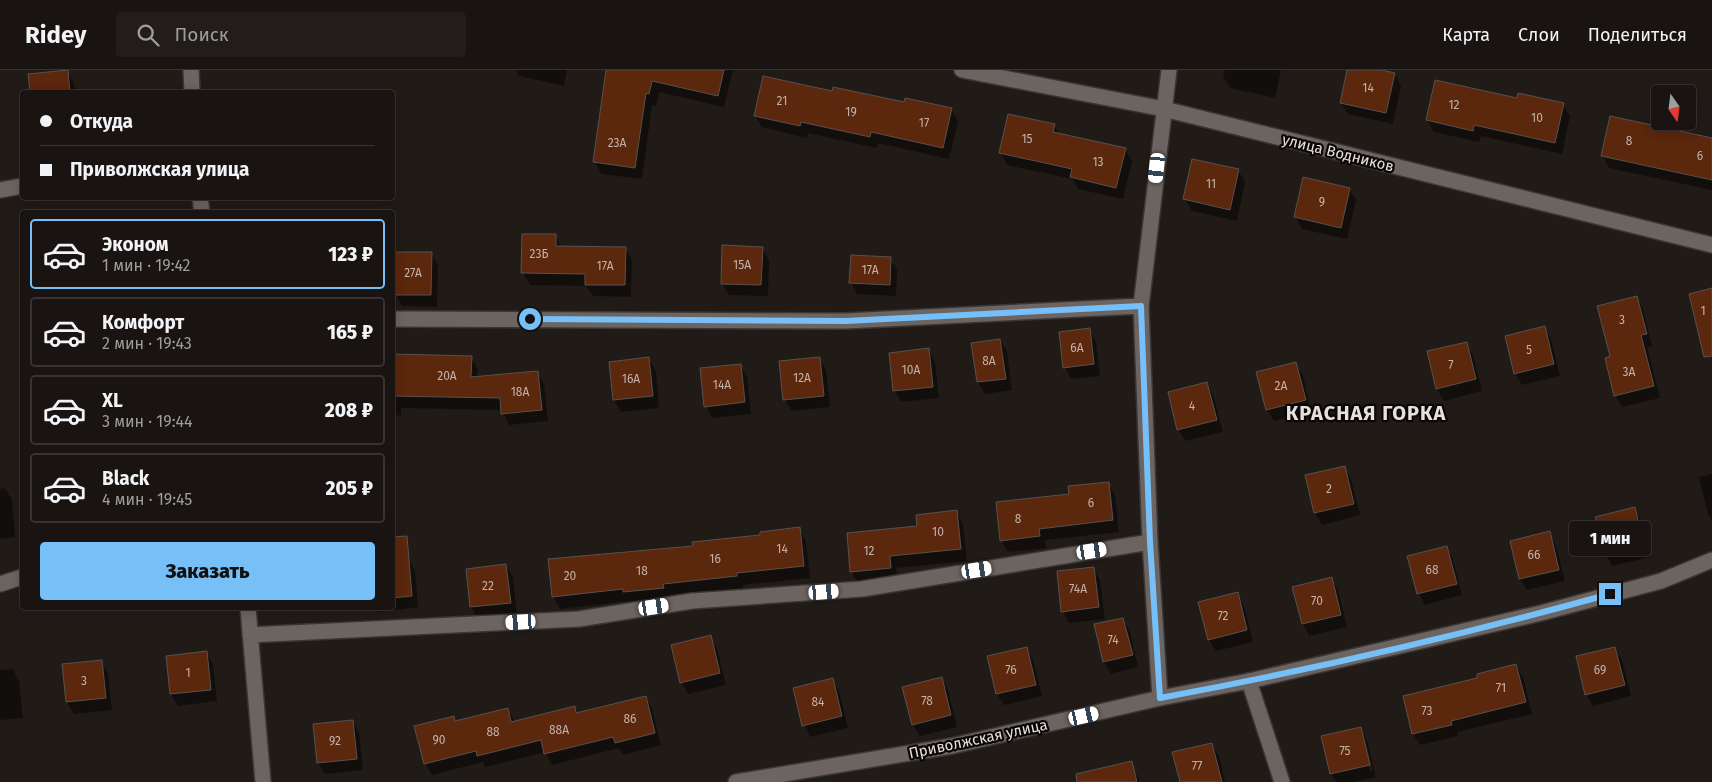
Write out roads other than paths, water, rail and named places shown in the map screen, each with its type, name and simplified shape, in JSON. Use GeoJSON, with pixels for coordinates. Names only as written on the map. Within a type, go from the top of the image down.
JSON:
{"type":"FeatureCollection","features":[{"type":"Feature","properties":{"kind":"street"},"geometry":{"type":"LineString","coordinates":[[191,70],[192,90]]}},
{"type":"Feature","properties":{"kind":"street","name":"улица Водников"},"geometry":{"type":"LineString","coordinates":[[962,70],[1164,109],[1603,220],[1712,245]]}},
{"type":"Feature","properties":{"kind":"street"},"geometry":{"type":"LineString","coordinates":[[1160,698],[1150,542],[1141,306],[1169,70]]}},
{"type":"Feature","properties":{"kind":"street"},"geometry":{"type":"LineString","coordinates":[[0,190],[20,186]]}},
{"type":"Feature","properties":{"kind":"street"},"geometry":{"type":"LineString","coordinates":[[395,319],[846,321],[1141,306]]}},
{"type":"Feature","properties":{"kind":"street"},"geometry":{"type":"LineString","coordinates":[[250,635],[579,619],[692,600],[862,589],[1150,542]]}},
{"type":"Feature","properties":{"kind":"street","name":"Приволжская улица"},"geometry":{"type":"LineString","coordinates":[[736,782],[952,746],[1160,698],[1249,681],[1541,613],[1661,581],[1712,560]]}},
{"type":"Feature","properties":{"kind":"street"},"geometry":{"type":"LineString","coordinates":[[0,584],[20,578]]}},
{"type":"Feature","properties":{"kind":"street"},"geometry":{"type":"LineString","coordinates":[[248,610],[263,782]]}},
{"type":"Feature","properties":{"kind":"street"},"geometry":{"type":"LineString","coordinates":[[1249,681],[1282,782]]}},
{"type":"Feature","properties":{"kind":"district","name":"КРАСНАЯ ГОРКА"},"geometry":{"type":"Point","coordinates":[1366,413]}}]}
